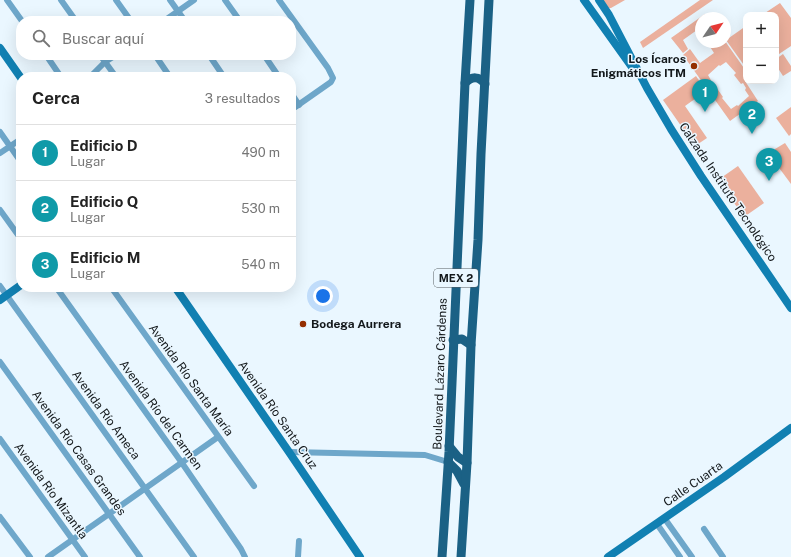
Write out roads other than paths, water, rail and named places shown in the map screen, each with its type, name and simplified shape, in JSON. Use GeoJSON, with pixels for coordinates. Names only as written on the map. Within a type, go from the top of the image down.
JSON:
{"type":"FeatureCollection","features":[{"type":"Feature","properties":{"kind":"main road","name":"Boulevard Lázaro Cárdenas"},"geometry":{"type":"LineString","coordinates":[[442,557],[449,446],[470,0]]}},
{"type":"Feature","properties":{"kind":"main road","name":"MEX 2"},"geometry":{"type":"LineString","coordinates":[[461,557],[467,462],[471,345],[478,240],[489,0]]}},
{"type":"Feature","properties":{"kind":"main road"},"geometry":{"type":"LineString","coordinates":[[465,82],[470,78],[476,78],[480,79],[485,84]]}},
{"type":"Feature","properties":{"kind":"main road"},"geometry":{"type":"LineString","coordinates":[[453,340],[462,339],[471,345]]}},
{"type":"Feature","properties":{"kind":"main road"},"geometry":{"type":"LineString","coordinates":[[449,446],[458,457],[467,462]]}},
{"type":"Feature","properties":{"kind":"main road"},"geometry":{"type":"LineString","coordinates":[[448,462],[457,471],[465,485]]}},
{"type":"Feature","properties":{"kind":"street"},"geometry":{"type":"LineString","coordinates":[[7,0],[18,16]]}},
{"type":"Feature","properties":{"kind":"street"},"geometry":{"type":"LineString","coordinates":[[61,0],[72,16]]}},
{"type":"Feature","properties":{"kind":"street"},"geometry":{"type":"LineString","coordinates":[[116,0],[127,16]]}},
{"type":"Feature","properties":{"kind":"street"},"geometry":{"type":"LineString","coordinates":[[170,0],[182,16]]}},
{"type":"Feature","properties":{"kind":"street"},"geometry":{"type":"LineString","coordinates":[[171,16],[194,0]]}},
{"type":"Feature","properties":{"kind":"street"},"geometry":{"type":"LineString","coordinates":[[225,0],[236,16]]}},
{"type":"Feature","properties":{"kind":"street"},"geometry":{"type":"LineString","coordinates":[[279,0],[291,16]]}},
{"type":"Feature","properties":{"kind":"street","name":"Calzada Instituto Tecnológico"},"geometry":{"type":"LineString","coordinates":[[584,0],[648,88]]}},
{"type":"Feature","properties":{"kind":"street","name":"Calzada Instituto Tecnológico"},"geometry":{"type":"LineString","coordinates":[[599,0],[606,10],[648,88],[696,168],[791,308]]}},
{"type":"Feature","properties":{"kind":"street"},"geometry":{"type":"LineString","coordinates":[[596,17],[603,15],[606,10]]}},
{"type":"Feature","properties":{"kind":"street"},"geometry":{"type":"LineString","coordinates":[[296,24],[328,68],[333,78],[331,82],[296,107]]}},
{"type":"Feature","properties":{"kind":"street"},"geometry":{"type":"LineString","coordinates":[[0,48],[17,72]]}},
{"type":"Feature","properties":{"kind":"street"},"geometry":{"type":"LineString","coordinates":[[49,60],[58,72]]}},
{"type":"Feature","properties":{"kind":"street"},"geometry":{"type":"LineString","coordinates":[[95,72],[108,60]]}},
{"type":"Feature","properties":{"kind":"street"},"geometry":{"type":"LineString","coordinates":[[158,60],[167,72]]}},
{"type":"Feature","properties":{"kind":"street"},"geometry":{"type":"LineString","coordinates":[[212,60],[221,72]]}},
{"type":"Feature","properties":{"kind":"street"},"geometry":{"type":"LineString","coordinates":[[267,60],[276,72]]}},
{"type":"Feature","properties":{"kind":"street"},"geometry":{"type":"LineString","coordinates":[[105,62],[112,72]]}},
{"type":"Feature","properties":{"kind":"street"},"geometry":{"type":"LineString","coordinates":[[296,101],[299,105]]}},
{"type":"Feature","properties":{"kind":"street"},"geometry":{"type":"LineString","coordinates":[[0,132],[16,155]]}},
{"type":"Feature","properties":{"kind":"street"},"geometry":{"type":"LineString","coordinates":[[0,153],[16,142]]}},
{"type":"Feature","properties":{"kind":"street"},"geometry":{"type":"LineString","coordinates":[[0,210],[16,232]]}},
{"type":"Feature","properties":{"kind":"street","name":"Avenida Río Ameca"},"geometry":{"type":"LineString","coordinates":[[0,286],[3,298],[146,488],[194,557]]}},
{"type":"Feature","properties":{"kind":"street"},"geometry":{"type":"LineString","coordinates":[[3,298],[16,289]]}},
{"type":"Feature","properties":{"kind":"street","name":"Avenida Río del Carmen"},"geometry":{"type":"LineString","coordinates":[[60,292],[182,463],[245,557]]}},
{"type":"Feature","properties":{"kind":"street","name":"Avenida Río Santa María"},"geometry":{"type":"LineString","coordinates":[[115,292],[218,438],[254,486]]}},
{"type":"Feature","properties":{"kind":"street","name":"Avenida Río Santa Cruz"},"geometry":{"type":"LineString","coordinates":[[177,292],[360,557]]}},
{"type":"Feature","properties":{"kind":"street","name":"Avenida Río Casas Grandes"},"geometry":{"type":"LineString","coordinates":[[0,362],[140,557]]}},
{"type":"Feature","properties":{"kind":"street","name":"Calle Cuarta"},"geometry":{"type":"LineString","coordinates":[[608,557],[657,524],[791,428]]}},
{"type":"Feature","properties":{"kind":"street"},"geometry":{"type":"LineString","coordinates":[[48,557],[218,438]]}},
{"type":"Feature","properties":{"kind":"street","name":"Avenida Río Mizantla"},"geometry":{"type":"LineString","coordinates":[[0,439],[85,557]]}},
{"type":"Feature","properties":{"kind":"street"},"geometry":{"type":"LineString","coordinates":[[289,452],[419,455],[434,457],[448,462]]}},
{"type":"Feature","properties":{"kind":"street"},"geometry":{"type":"LineString","coordinates":[[0,517],[30,557]]}},
{"type":"Feature","properties":{"kind":"street"},"geometry":{"type":"LineString","coordinates":[[665,518],[692,557]]}},
{"type":"Feature","properties":{"kind":"street"},"geometry":{"type":"LineString","coordinates":[[657,524],[680,557]]}},
{"type":"Feature","properties":{"kind":"street"},"geometry":{"type":"LineString","coordinates":[[704,528],[723,557]]}},
{"type":"Feature","properties":{"kind":"street"},"geometry":{"type":"LineString","coordinates":[[298,541],[298,557]]}},
{"type":"Feature","properties":{"kind":"place","name":"Los Ícaros Enigmáticos ITM"},"geometry":{"type":"Point","coordinates":[694,66]}},
{"type":"Feature","properties":{"kind":"place","name":"Edificio D"},"geometry":{"type":"Point","coordinates":[705,112]}},
{"type":"Feature","properties":{"kind":"place","name":"Edificio Q"},"geometry":{"type":"Point","coordinates":[752,134]}},
{"type":"Feature","properties":{"kind":"place","name":"Edificio M"},"geometry":{"type":"Point","coordinates":[769,181]}},
{"type":"Feature","properties":{"kind":"place","name":"Bodega Aurrera"},"geometry":{"type":"Point","coordinates":[303,324]}}]}
